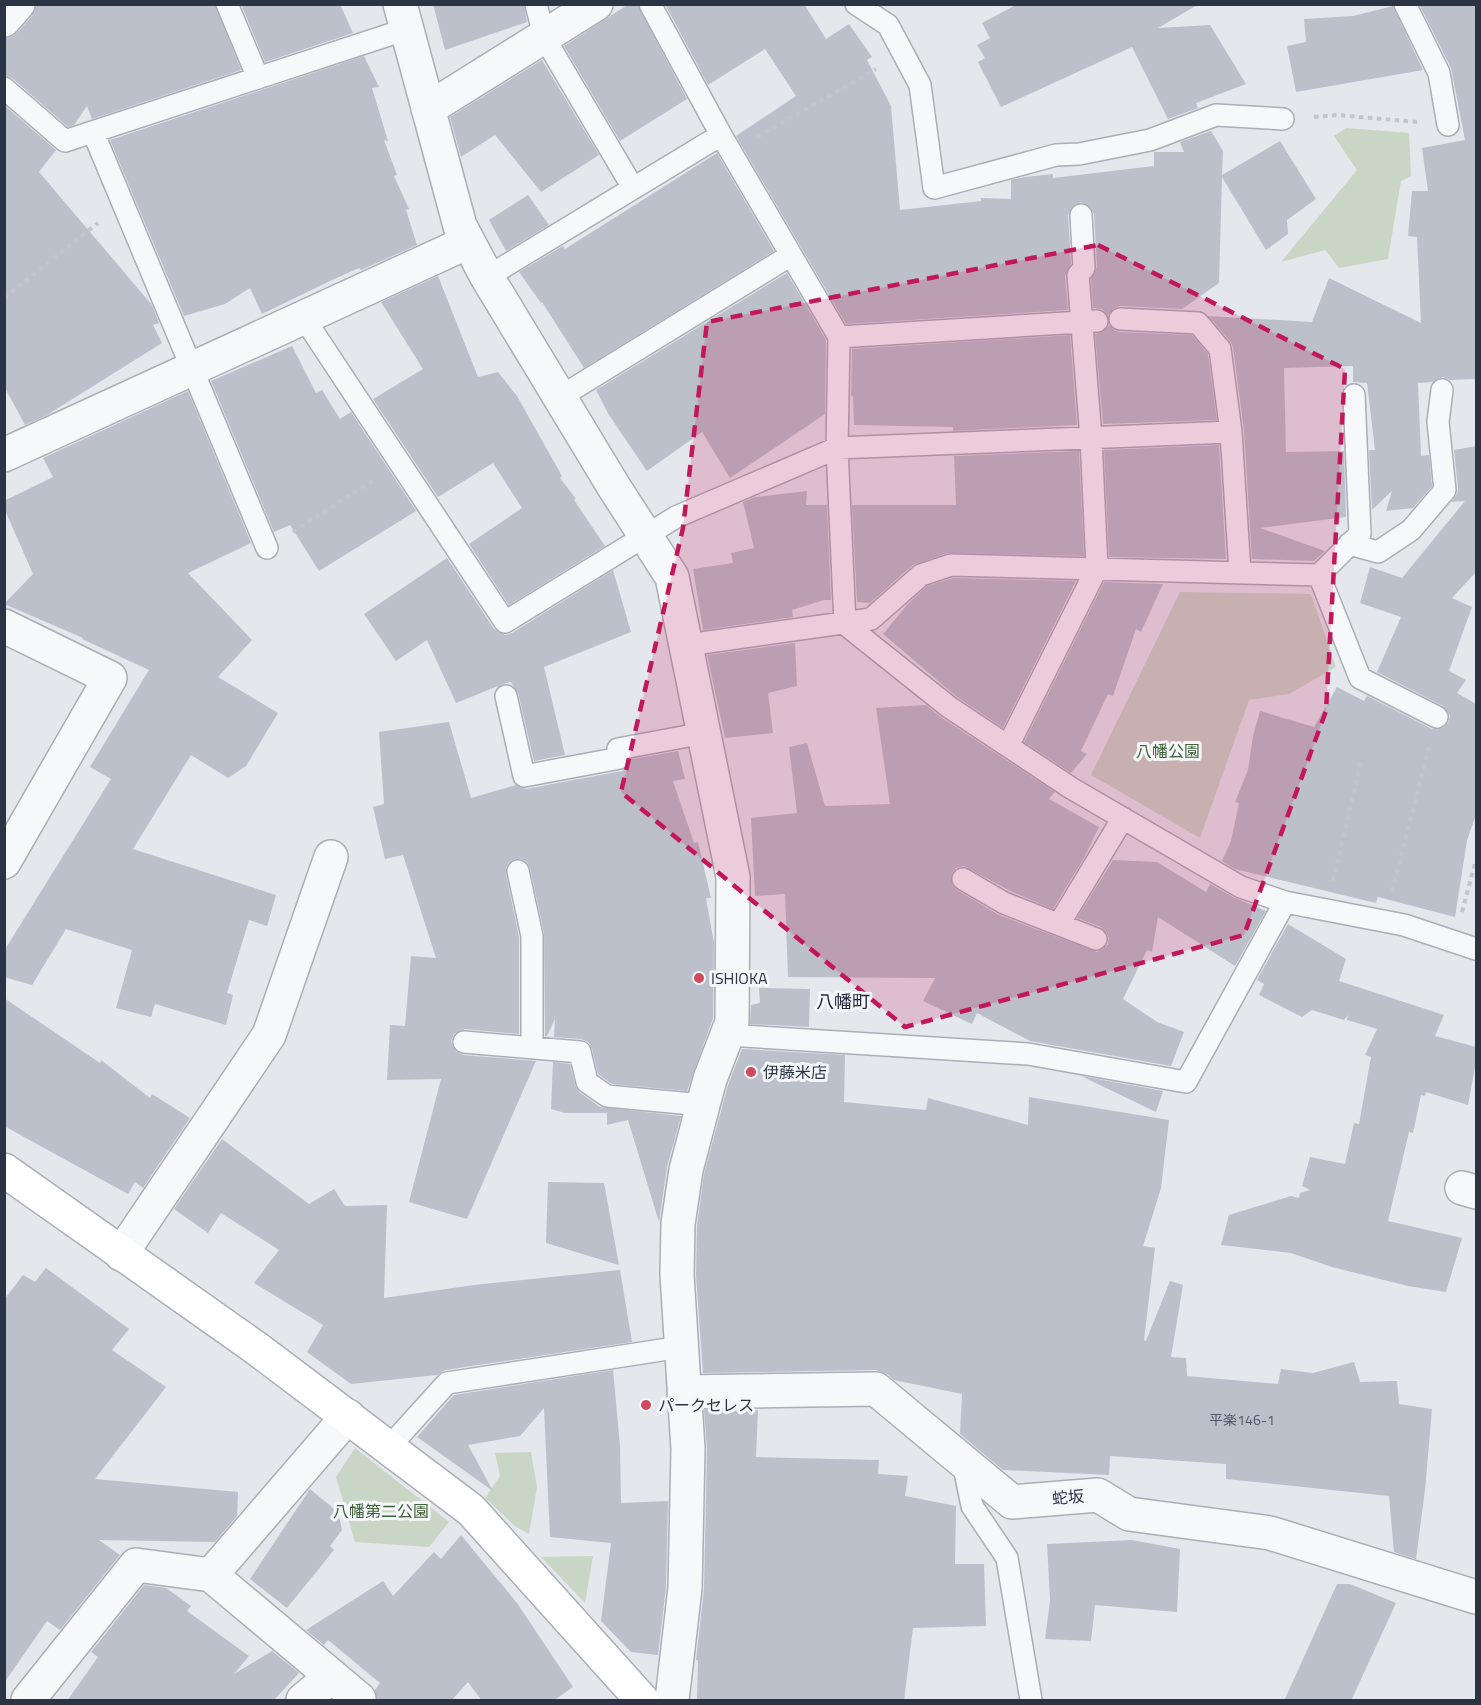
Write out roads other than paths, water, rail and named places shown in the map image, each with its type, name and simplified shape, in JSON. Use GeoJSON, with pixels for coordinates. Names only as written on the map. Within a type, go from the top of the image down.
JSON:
{"type":"FeatureCollection","features":[{"type":"Feature","properties":{"kind":"street"},"geometry":{"type":"LineString","coordinates":[[4,20],[18,4]]}},
{"type":"Feature","properties":{"kind":"street"},"geometry":{"type":"LineString","coordinates":[[428,109],[596,4]]}},
{"type":"Feature","properties":{"kind":"street"},"geometry":{"type":"LineString","coordinates":[[403,17],[460,226],[487,277],[672,577],[733,877],[732,1022],[703,1105],[686,1170],[678,1224],[677,1275],[688,1449],[685,1588],[672,1701]]}},
{"type":"Feature","properties":{"kind":"street"},"geometry":{"type":"LineString","coordinates":[[4,455],[468,242]]}},
{"type":"Feature","properties":{"kind":"street"},"geometry":{"type":"LineString","coordinates":[[4,626],[110,678],[4,862]]}},
{"type":"Feature","properties":{"kind":"street"},"geometry":{"type":"LineString","coordinates":[[121,1254],[269,1035],[331,857]]}},
{"type":"Feature","properties":{"kind":"street"},"geometry":{"type":"LineString","coordinates":[[4,1170],[256,1348],[471,1510],[642,1701]]}},
{"type":"Feature","properties":{"kind":"street","name":"蛇坂"},"geometry":{"type":"LineString","coordinates":[[684,1392],[876,1389],[1012,1502],[1098,1495],[1129,1514],[1270,1533],[1476,1597]]}},
{"type":"Feature","properties":{"kind":"street"},"geometry":{"type":"LineString","coordinates":[[211,1575],[348,1416]]}},
{"type":"Feature","properties":{"kind":"street"},"geometry":{"type":"LineString","coordinates":[[28,1701],[136,1565],[211,1575],[359,1699]]}},
{"type":"Feature","properties":{"kind":"street"},"geometry":{"type":"LineString","coordinates":[[303,1701],[332,1676]]}},
{"type":"Feature","properties":{"kind":"lane"},"geometry":{"type":"LineString","coordinates":[[227,4],[258,78]]}},
{"type":"Feature","properties":{"kind":"lane"},"geometry":{"type":"LineString","coordinates":[[536,4],[544,37],[633,188]]}},
{"type":"Feature","properties":{"kind":"lane"},"geometry":{"type":"LineString","coordinates":[[650,4],[726,144],[839,337],[837,448],[845,624],[949,707],[1071,788],[1241,887],[1285,902],[1404,925],[1476,949]]}},
{"type":"Feature","properties":{"kind":"lane"},"geometry":{"type":"LineString","coordinates":[[856,4],[888,25],[920,85],[934,188],[1056,155],[1079,154],[1150,140],[1216,115],[1283,119]]}},
{"type":"Feature","properties":{"kind":"lane"},"geometry":{"type":"LineString","coordinates":[[1405,4],[1439,73],[1448,125]]}},
{"type":"Feature","properties":{"kind":"lane"},"geometry":{"type":"LineString","coordinates":[[4,88],[65,141],[258,78],[403,17]]}},
{"type":"Feature","properties":{"kind":"lane"},"geometry":{"type":"LineString","coordinates":[[93,132],[267,548]]}},
{"type":"Feature","properties":{"kind":"lane"},"geometry":{"type":"LineString","coordinates":[[487,277],[633,188],[726,144]]}},
{"type":"Feature","properties":{"kind":"lane"},"geometry":{"type":"LineString","coordinates":[[1008,746],[1097,568],[1090,438],[1089,321],[1078,275],[1084,268],[1081,214]]}},
{"type":"Feature","properties":{"kind":"lane"},"geometry":{"type":"LineString","coordinates":[[560,397],[791,255]]}},
{"type":"Feature","properties":{"kind":"lane"},"geometry":{"type":"LineString","coordinates":[[304,318],[505,622],[676,517],[837,448],[1231,432]]}},
{"type":"Feature","properties":{"kind":"lane"},"geometry":{"type":"LineString","coordinates":[[1120,319],[1198,323],[1220,349],[1231,432],[1240,572]]}},
{"type":"Feature","properties":{"kind":"lane"},"geometry":{"type":"LineString","coordinates":[[839,337],[1089,321]]}},
{"type":"Feature","properties":{"kind":"lane"},"geometry":{"type":"LineString","coordinates":[[1349,544],[1378,552],[1411,530],[1445,490],[1438,422],[1442,390]]}},
{"type":"Feature","properties":{"kind":"lane"},"geometry":{"type":"LineString","coordinates":[[687,645],[871,619],[921,575],[951,565],[1319,575],[1360,534],[1354,395]]}},
{"type":"Feature","properties":{"kind":"lane"},"geometry":{"type":"LineString","coordinates":[[1319,575],[1360,678],[1437,717]]}},
{"type":"Feature","properties":{"kind":"lane"},"geometry":{"type":"LineString","coordinates":[[506,696],[524,776],[620,758],[618,749],[704,733]]}},
{"type":"Feature","properties":{"kind":"lane"},"geometry":{"type":"LineString","coordinates":[[1059,924],[1123,818]]}},
{"type":"Feature","properties":{"kind":"lane"},"geometry":{"type":"LineString","coordinates":[[518,871],[532,936],[532,1048]]}},
{"type":"Feature","properties":{"kind":"lane"},"geometry":{"type":"LineString","coordinates":[[963,879],[1004,903],[1096,939]]}},
{"type":"Feature","properties":{"kind":"lane"},"geometry":{"type":"LineString","coordinates":[[727,1035],[1028,1054],[1186,1082],[1285,902]]}},
{"type":"Feature","properties":{"kind":"lane"},"geometry":{"type":"LineString","coordinates":[[464,1042],[580,1052],[587,1082],[607,1096],[703,1105]]}},
{"type":"Feature","properties":{"kind":"lane"},"geometry":{"type":"LineString","coordinates":[[389,1447],[447,1383],[681,1347]]}},
{"type":"Feature","properties":{"kind":"lane"},"geometry":{"type":"LineString","coordinates":[[963,1462],[972,1506],[1007,1558],[1031,1701]]}},
{"type":"Feature","properties":{"kind":"place","name":"ISHIOKA"},"geometry":{"type":"Point","coordinates":[699,978]}},
{"type":"Feature","properties":{"kind":"place","name":"伊藤米店"},"geometry":{"type":"Point","coordinates":[751,1072]}},
{"type":"Feature","properties":{"kind":"place","name":"パークセレス"},"geometry":{"type":"Point","coordinates":[646,1405]}},
{"type":"Feature","properties":{"kind":"district","name":"八幡町"},"geometry":{"type":"Point","coordinates":[843,1001]}},
{"type":"Feature","properties":{"kind":"park label","name":"八幡公園"},"geometry":{"type":"Point","coordinates":[1168,751]}},
{"type":"Feature","properties":{"kind":"park label","name":"八幡第二公園"},"geometry":{"type":"Point","coordinates":[381,1511]}}]}
